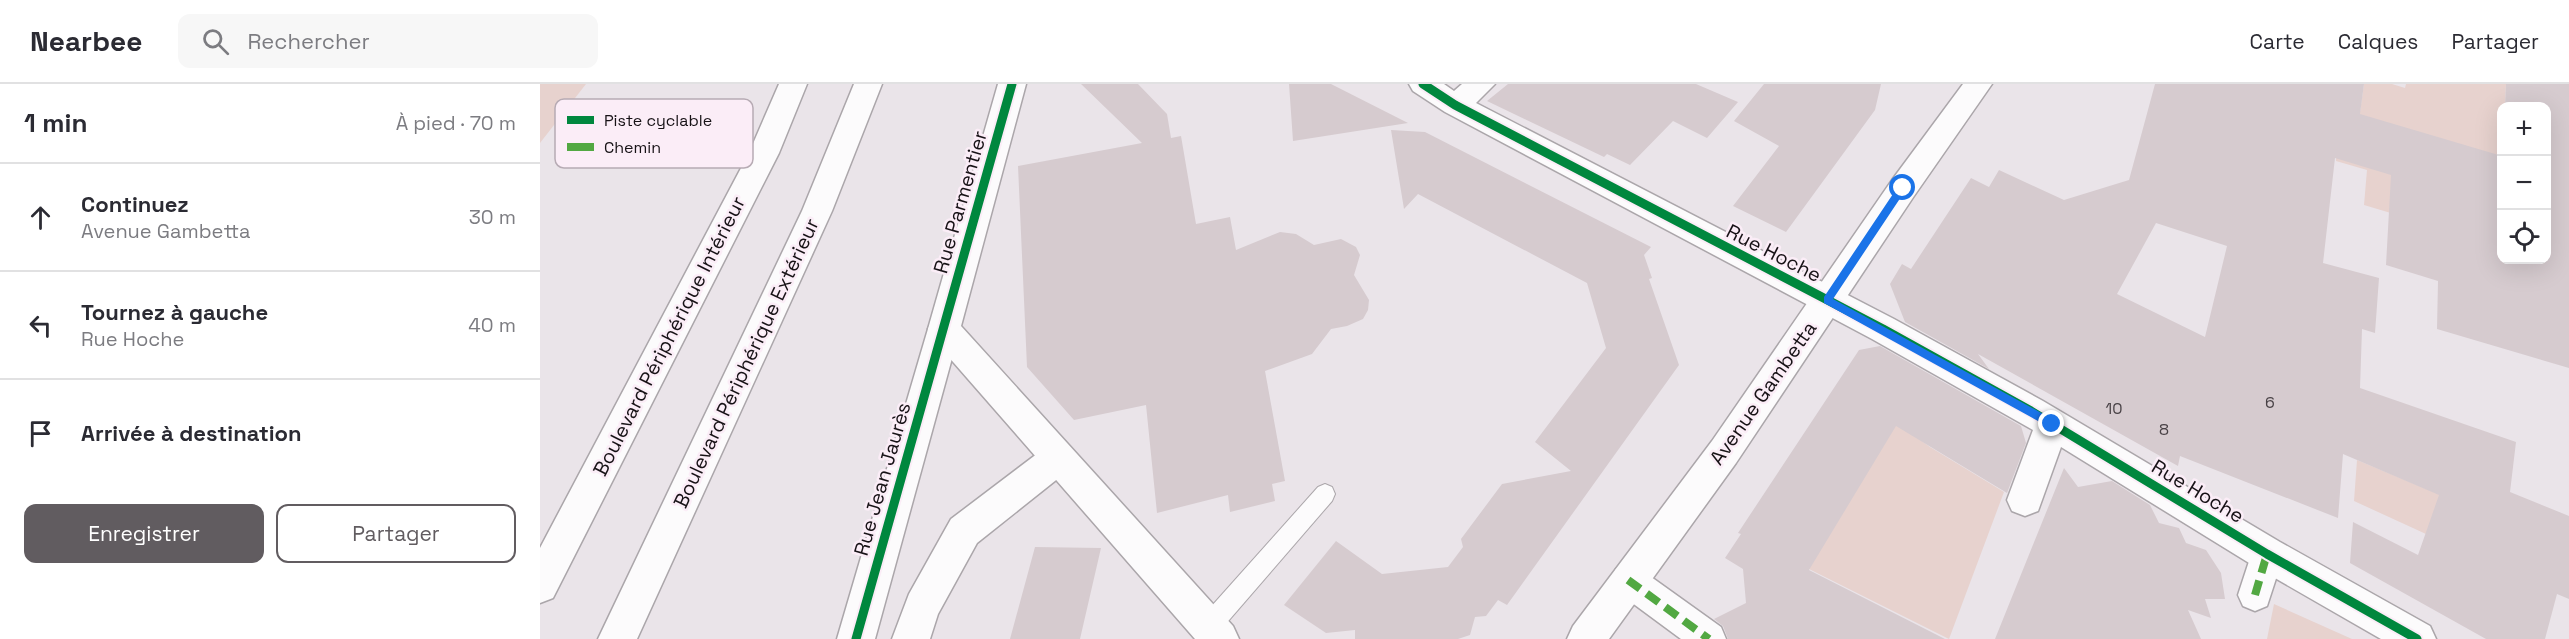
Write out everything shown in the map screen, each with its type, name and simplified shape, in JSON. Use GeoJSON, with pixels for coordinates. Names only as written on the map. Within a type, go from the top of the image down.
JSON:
{"type":"FeatureCollection","features":[{"type":"Feature","properties":{"kind":"main road","name":"Boulevard Périphérique Intérieur"},"geometry":{"type":"LineString","coordinates":[[540,585],[764,153],[793,84]]}},
{"type":"Feature","properties":{"kind":"main road","name":"Boulevard Périphérique Extérieur"},"geometry":{"type":"LineString","coordinates":[[617,639],[817,211],[868,84]]}},
{"type":"Feature","properties":{"kind":"main road","name":"Rue Parmentier"},"geometry":{"type":"LineString","coordinates":[[944,329],[1012,84]]}},
{"type":"Feature","properties":{"kind":"main road","name":"Rue Hoche"},"geometry":{"type":"LineString","coordinates":[[1423,84],[1455,105],[1827,300],[2052,424],[2267,554],[2416,639]]}},
{"type":"Feature","properties":{"kind":"main road"},"geometry":{"type":"LineString","coordinates":[[1455,105],[1481,84]]}},
{"type":"Feature","properties":{"kind":"main road","name":"Avenue Gambetta"},"geometry":{"type":"LineString","coordinates":[[1586,639],[1628,579],[1724,452],[1903,188],[1978,84]]}},
{"type":"Feature","properties":{"kind":"main road"},"geometry":{"type":"LineString","coordinates":[[944,329],[1214,632]]}},
{"type":"Feature","properties":{"kind":"main road","name":"Rue Jean Jaurès"},"geometry":{"type":"LineString","coordinates":[[856,639],[944,329]]}},
{"type":"Feature","properties":{"kind":"main road"},"geometry":{"type":"LineString","coordinates":[[2025,500],[2052,424]]}},
{"type":"Feature","properties":{"kind":"main road"},"geometry":{"type":"LineString","coordinates":[[911,639],[922,607],[964,531],[1058,458]]}},
{"type":"Feature","properties":{"kind":"street"},"geometry":{"type":"LineString","coordinates":[[2255,595],[2267,554]]}},
{"type":"Feature","properties":{"kind":"street"},"geometry":{"type":"LineString","coordinates":[[1628,579],[1709,639]]}},
{"type":"Feature","properties":{"kind":"lane"},"geometry":{"type":"LineString","coordinates":[[1214,632],[1325,494]]}},
{"type":"Feature","properties":{"kind":"shaded area"},"geometry":{"type":"Polygon","coordinates":[[[540,84],[586,84],[574,99],[555,99],[555,124],[540,143],[540,84]]]}},
{"type":"Feature","properties":{"kind":"shaded area"},"geometry":{"type":"Polygon","coordinates":[[[2364,84],[2392,84],[2405,88],[2406,84],[2506,84],[2505,102],[2497,102],[2497,155],[2359,119],[2364,84]]]}},
{"type":"Feature","properties":{"kind":"shaded area"},"geometry":{"type":"Polygon","coordinates":[[[2337,140],[2497,206],[2497,245],[2364,205],[2367,170],[2336,161],[2337,140]]]}},
{"type":"Feature","properties":{"kind":"shaded area"},"geometry":{"type":"Polygon","coordinates":[[[1887,416],[1930,447],[2004,492],[1949,639],[1789,559],[1887,416]]]}},
{"type":"Feature","properties":{"kind":"shaded area"},"geometry":{"type":"Polygon","coordinates":[[[2357,460],[2448,498],[2426,534],[2354,501],[2357,460]]]}},
{"type":"Feature","properties":{"kind":"shaded area"},"geometry":{"type":"Polygon","coordinates":[[[2274,604],[2352,639],[2267,639],[2274,604]]]}},
{"type":"Feature","properties":{"kind":"building"},"geometry":{"type":"Polygon","coordinates":[[[1081,84],[1138,84],[1167,114],[1171,138],[1181,136],[1196,224],[1230,217],[1236,250],[1280,232],[1296,234],[1314,245],[1341,239],[1356,247],[1360,255],[1354,275],[1369,300],[1368,310],[1363,319],[1347,326],[1331,329],[1312,354],[1265,371],[1285,481],[1272,484],[1275,501],[1230,512],[1228,495],[1157,513],[1146,405],[1074,420],[1027,367],[1018,166],[1142,143],[1081,84]]]}},
{"type":"Feature","properties":{"kind":"building"},"geometry":{"type":"Polygon","coordinates":[[[1289,84],[1331,84],[1408,123],[1293,141],[1289,84]]]}},
{"type":"Feature","properties":{"kind":"building"},"geometry":{"type":"Polygon","coordinates":[[[1508,84],[1696,84],[1738,102],[1707,138],[1673,121],[1630,165],[1607,154],[1604,157],[1487,101],[1508,84]]]}},
{"type":"Feature","properties":{"kind":"building"},"geometry":{"type":"Polygon","coordinates":[[[1764,84],[1881,84],[1875,110],[1786,232],[1733,206],[1779,146],[1734,121],[1764,84]]]}},
{"type":"Feature","properties":{"kind":"building"},"geometry":{"type":"Polygon","coordinates":[[[2155,84],[2364,84],[2360,114],[2497,155],[2497,264],[2551,264],[2551,102],[2505,102],[2506,84],[2569,84],[2569,368],[2437,329],[2438,281],[2386,265],[2391,175],[2335,158],[2323,263],[2379,278],[2375,333],[2362,329],[2360,388],[2516,442],[2510,492],[2569,516],[2569,599],[2557,594],[2545,639],[2486,639],[2350,563],[2353,522],[2418,555],[2439,495],[2343,454],[2338,518],[2180,456],[2178,466],[1978,354],[1989,369],[1905,322],[1890,284],[1902,264],[1911,269],[1971,178],[1989,187],[1999,170],[2064,200],[2129,180],[2155,84]],[[2156,223],[2117,294],[2205,337],[2227,246],[2156,223]]]}},
{"type":"Feature","properties":{"kind":"building"},"geometry":{"type":"Polygon","coordinates":[[[1391,130],[1425,132],[1651,247],[1644,255],[1652,278],[1649,279],[1679,365],[1507,605],[1498,600],[1486,616],[1475,617],[1470,635],[1458,639],[1355,639],[1355,630],[1326,633],[1284,605],[1336,541],[1382,574],[1448,567],[1463,547],[1461,539],[1502,484],[1571,471],[1535,442],[1606,348],[1587,283],[1418,194],[1404,209],[1391,130]]]}},
{"type":"Feature","properties":{"kind":"building"},"geometry":{"type":"Polygon","coordinates":[[[1880,346],[2021,426],[2026,443],[2007,493],[1896,426],[1809,570],[1945,639],[1728,639],[1723,626],[1714,619],[1746,603],[1743,569],[1725,558],[1741,534],[1738,533],[1859,350],[1880,346]]]}},
{"type":"Feature","properties":{"kind":"building"},"geometry":{"type":"Polygon","coordinates":[[[2064,468],[2078,487],[2112,481],[2150,505],[2159,523],[2179,528],[2186,543],[2206,550],[2221,573],[2225,599],[2205,599],[2211,618],[2188,610],[2201,639],[1995,639],[2064,468]]]}},
{"type":"Feature","properties":{"kind":"building"},"geometry":{"type":"Polygon","coordinates":[[[1035,547],[1101,548],[1080,639],[1010,639],[1035,547]]]}},
{"type":"Feature","properties":{"kind":"marked path"},"geometry":{"type":"LineString","coordinates":[[2255,595],[2267,554]]}},
{"type":"Feature","properties":{"kind":"marked path"},"geometry":{"type":"LineString","coordinates":[[1628,580],[1709,639]]}},
{"type":"Feature","properties":{"kind":"cycle path"},"geometry":{"type":"LineString","coordinates":[[856,639],[1012,84]]}},
{"type":"Feature","properties":{"kind":"cycle path"},"geometry":{"type":"LineString","coordinates":[[1423,84],[1455,105],[1883,329],[2031,411],[2267,554],[2417,639]]}},
{"type":"Feature","properties":{"kind":"route"},"geometry":{"type":"LineString","coordinates":[[1903,188],[1827,300],[2052,424]]}}]}
